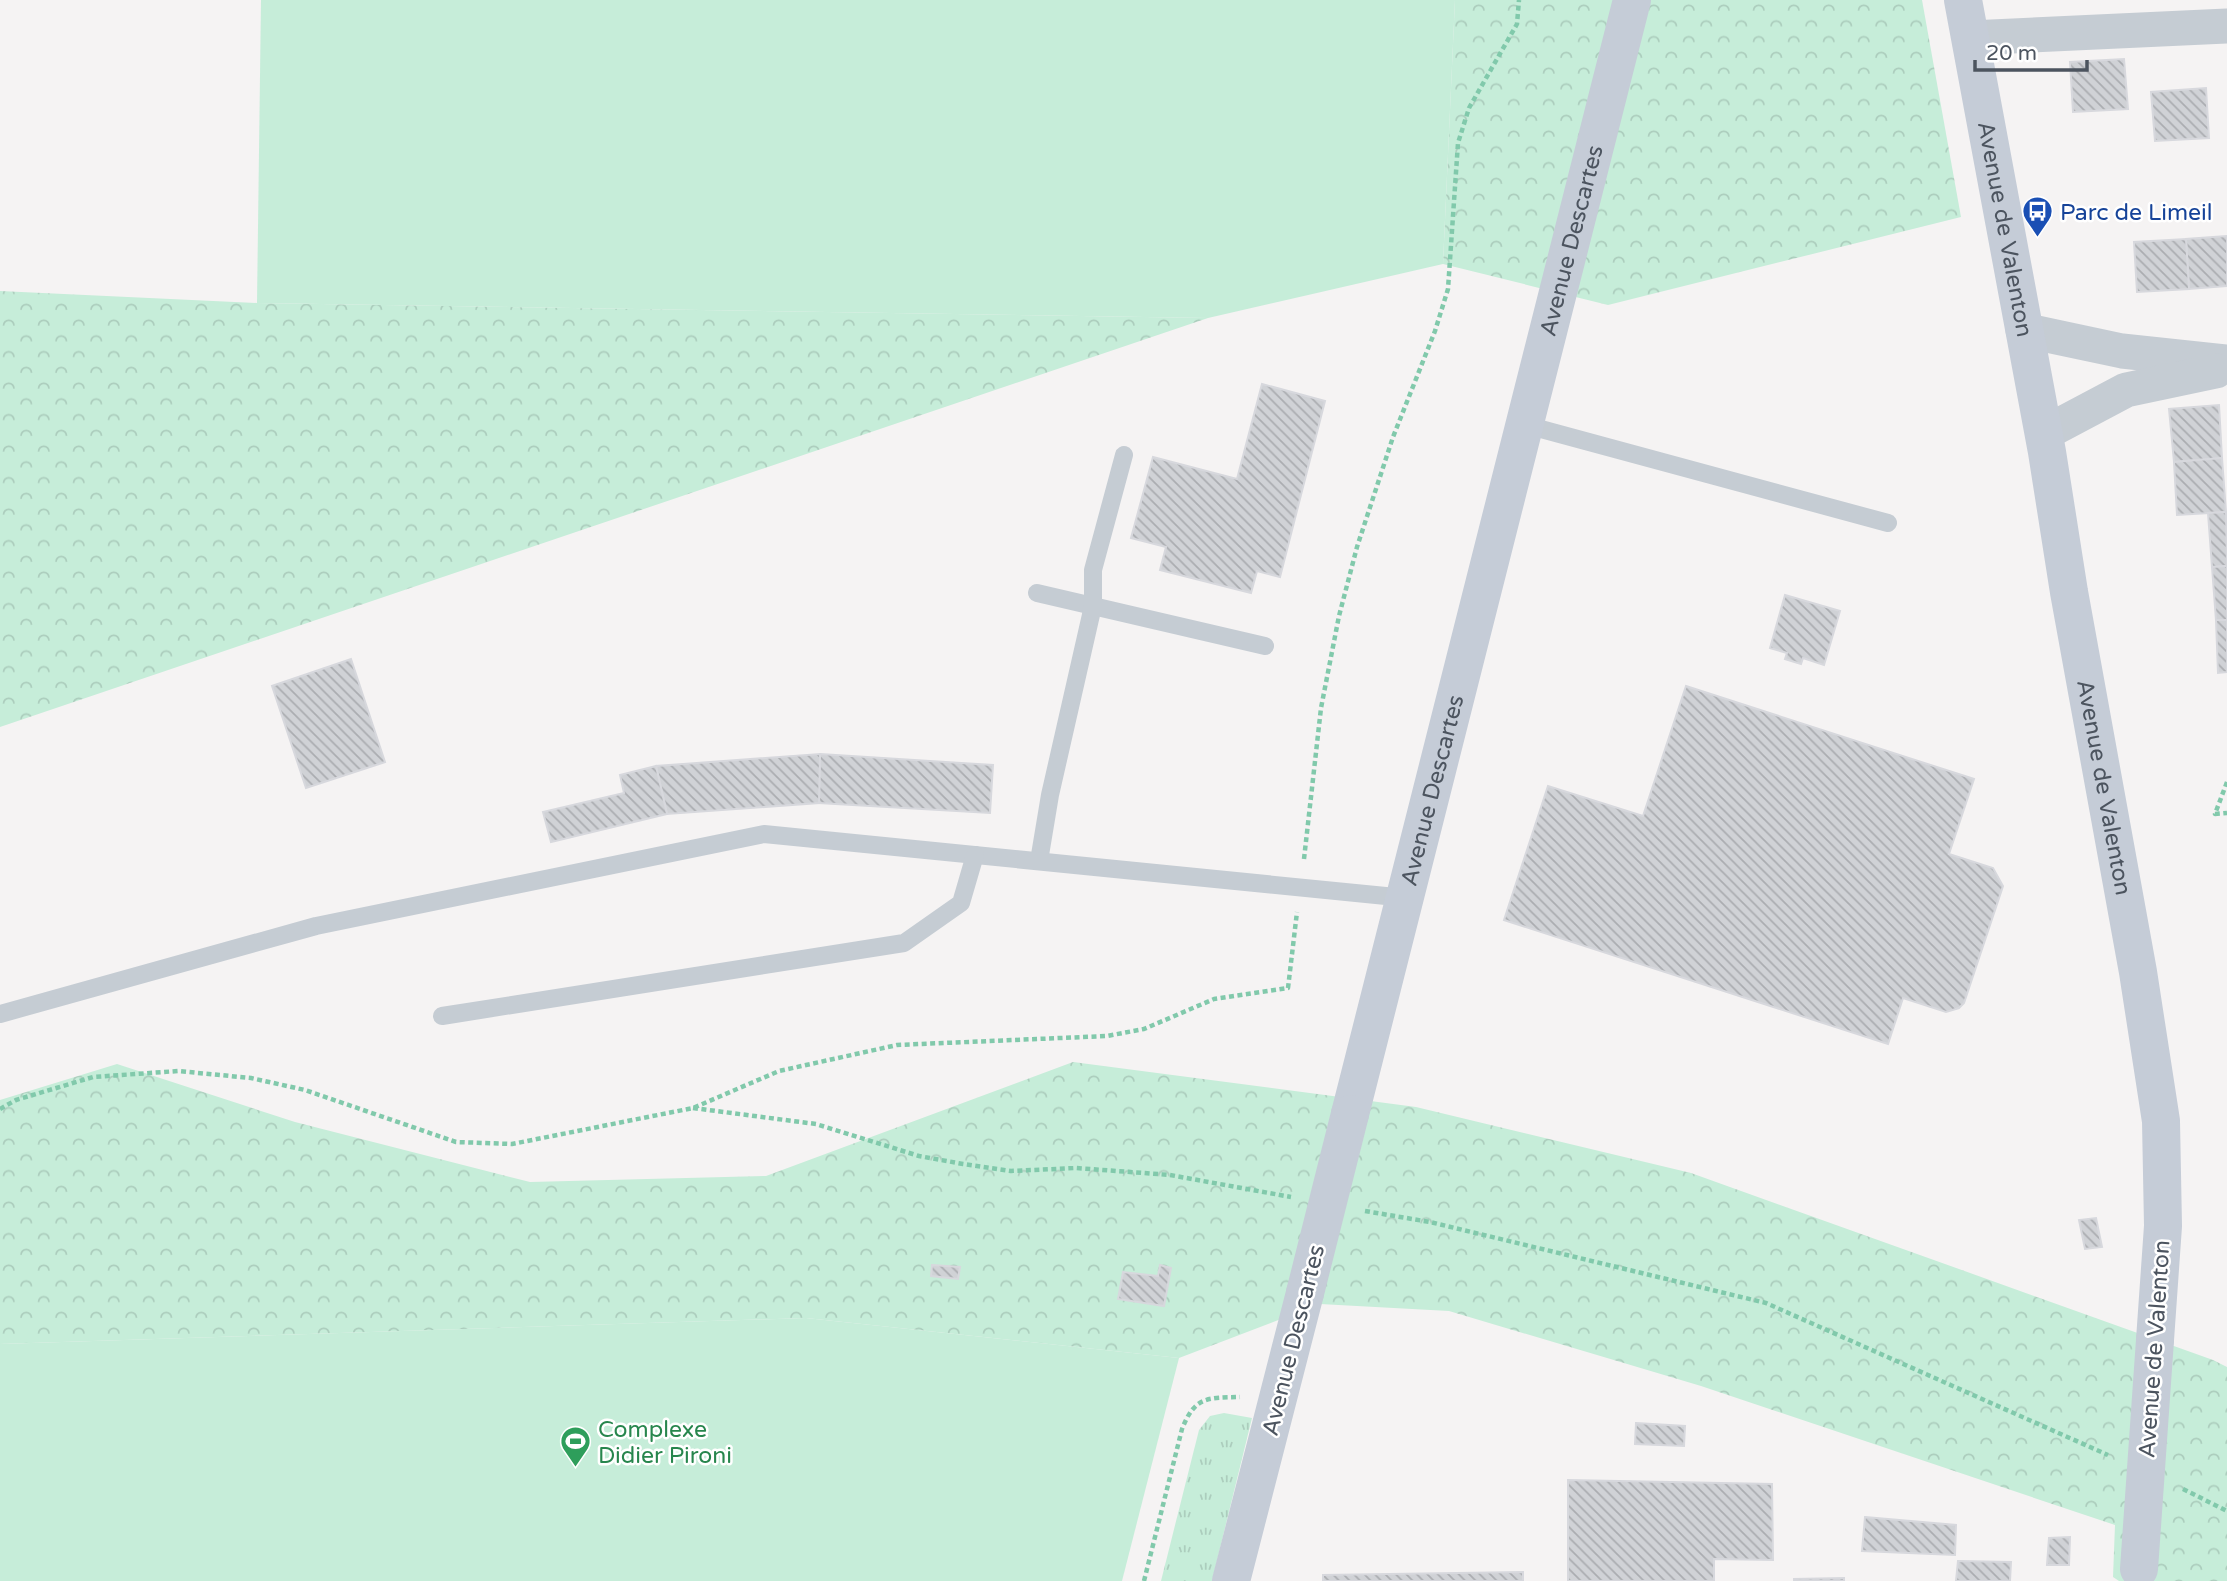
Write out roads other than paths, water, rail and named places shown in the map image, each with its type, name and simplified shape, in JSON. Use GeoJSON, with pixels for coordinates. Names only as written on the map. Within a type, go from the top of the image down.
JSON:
{"type":"FeatureCollection","features":[{"type":"Feature","properties":{"kind":"main road","name":"Avenue Descartes"},"geometry":{"type":"LineString","coordinates":[[1231,1581],[1632,0]]}},
{"type":"Feature","properties":{"kind":"main road","name":"Avenue de Valenton"},"geometry":{"type":"LineString","coordinates":[[1963,0],[2043,434],[2138,972],[2161,1121],[2163,1226],[2138,1575]]}},
{"type":"Feature","properties":{"kind":"street"},"geometry":{"type":"LineString","coordinates":[[1970,38],[2227,26]]}},
{"type":"Feature","properties":{"kind":"street"},"geometry":{"type":"LineString","coordinates":[[2023,330],[2122,351],[2227,362]]}},
{"type":"Feature","properties":{"kind":"street"},"geometry":{"type":"LineString","coordinates":[[2043,434],[2126,390],[2227,369]]}},
{"type":"Feature","properties":{"kind":"lane"},"geometry":{"type":"LineString","coordinates":[[1526,425],[1888,523]]}},
{"type":"Feature","properties":{"kind":"lane"},"geometry":{"type":"LineString","coordinates":[[1038,861],[1050,795],[1093,606],[1093,570],[1124,454]]}},
{"type":"Feature","properties":{"kind":"lane"},"geometry":{"type":"LineString","coordinates":[[1037,593],[1265,646]]}},
{"type":"Feature","properties":{"kind":"lane"},"geometry":{"type":"LineString","coordinates":[[0,1014],[316,926],[764,834],[1406,898]]}},
{"type":"Feature","properties":{"kind":"lane"},"geometry":{"type":"LineString","coordinates":[[442,1016],[904,943],[961,903],[975,855]]}},
{"type":"Feature","properties":{"kind":"place","name":"Parc de Limeil"},"geometry":{"type":"Point","coordinates":[2037,239]}},
{"type":"Feature","properties":{"kind":"place","name":"Complexe Didier Pironi"},"geometry":{"type":"Point","coordinates":[575,1469]}}]}
